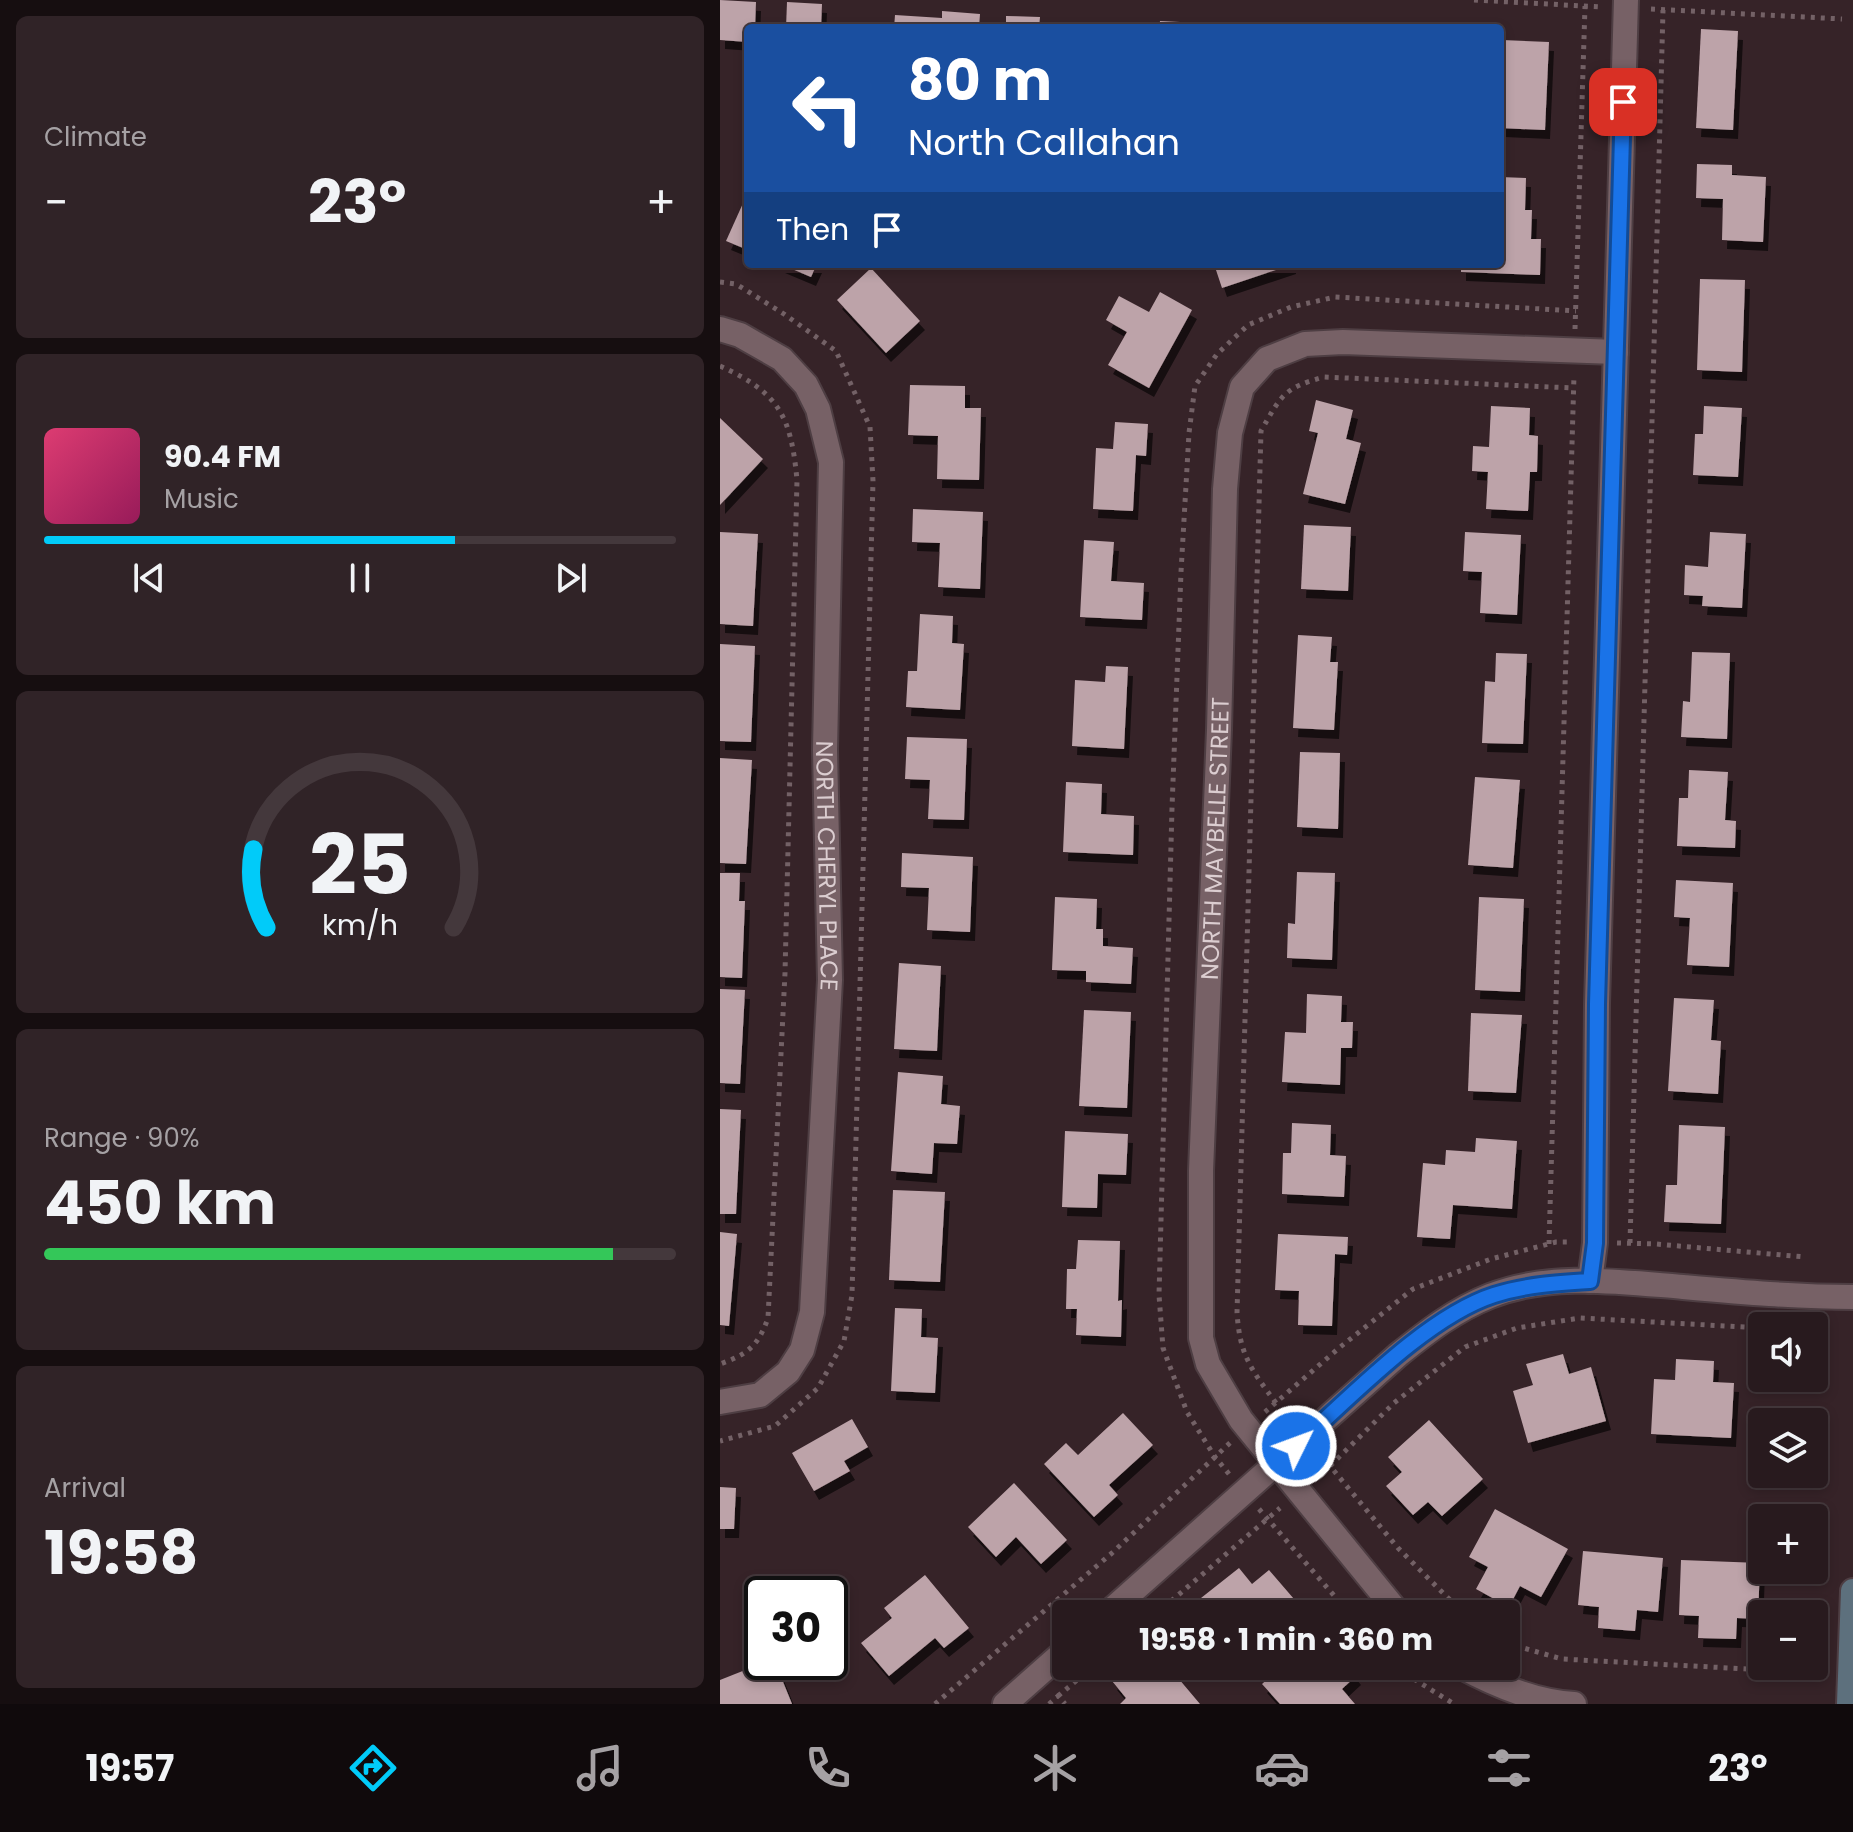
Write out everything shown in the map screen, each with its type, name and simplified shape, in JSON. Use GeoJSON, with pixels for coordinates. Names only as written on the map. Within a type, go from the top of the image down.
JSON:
{"type":"FeatureCollection","features":[{"type":"Feature","properties":{"kind":"main road"},"geometry":{"type":"LineString","coordinates":[[1849,1704],[1853,1591]]}},
{"type":"Feature","properties":{"kind":"street"},"geometry":{"type":"LineString","coordinates":[[1590,1281],[1595,1243],[1597,1004],[1626,4]]}},
{"type":"Feature","properties":{"kind":"street","name":"NORTH CHERYL PLACE"},"geometry":{"type":"LineString","coordinates":[[720,329],[740,335],[782,359],[806,385],[818,409],[831,462],[831,539],[825,750],[830,980],[812,1312],[802,1350],[788,1372],[760,1395],[720,1402]]}},
{"type":"Feature","properties":{"kind":"street","name":"NORTH MAYBELLE STREET"},"geometry":{"type":"LineString","coordinates":[[1387,1600],[1234,1409],[1208,1364],[1201,1338],[1201,1171],[1219,745],[1225,489],[1230,433],[1242,387],[1267,359],[1305,344],[1343,342],[1616,352]]}},
{"type":"Feature","properties":{"kind":"street"},"geometry":{"type":"LineString","coordinates":[[1123,1600],[1398,1355],[1444,1318],[1492,1295],[1539,1285],[1590,1281],[1803,1297],[1853,1297]]}},
{"type":"Feature","properties":{"kind":"street"},"geometry":{"type":"LineString","coordinates":[[1005,1704],[1052,1662]]}},
{"type":"Feature","properties":{"kind":"street"},"geometry":{"type":"LineString","coordinates":[[1486,1680],[1553,1703],[1574,1704]]}},
{"type":"Feature","properties":{"kind":"path"},"geometry":{"type":"LineString","coordinates":[[1474,0],[1585,6],[1626,4],[1663,10],[1842,19]]}},
{"type":"Feature","properties":{"kind":"path"},"geometry":{"type":"LineString","coordinates":[[1549,1244],[1585,6]]}},
{"type":"Feature","properties":{"kind":"path"},"geometry":{"type":"LineString","coordinates":[[1630,1243],[1663,10]]}},
{"type":"Feature","properties":{"kind":"path"},"geometry":{"type":"LineString","coordinates":[[720,366],[742,376],[776,403],[793,439],[797,480],[785,973],[768,1318],[760,1340],[741,1357],[720,1364]]}},
{"type":"Feature","properties":{"kind":"path"},"geometry":{"type":"LineString","coordinates":[[1276,1403],[1249,1366],[1239,1342],[1237,1313],[1261,431],[1276,405],[1294,385],[1324,377],[1574,388]]}},
{"type":"Feature","properties":{"kind":"path"},"geometry":{"type":"LineString","coordinates":[[1173,1600],[1330,1466],[1394,1403],[1465,1347],[1517,1328],[1580,1318],[1748,1327]]}},
{"type":"Feature","properties":{"kind":"path"},"geometry":{"type":"LineString","coordinates":[[1330,1466],[1398,1548],[1450,1600]]}},
{"type":"Feature","properties":{"kind":"path"},"geometry":{"type":"LineString","coordinates":[[1520,1647],[1562,1659],[1748,1669]]}},
{"type":"Feature","properties":{"kind":"path"},"geometry":{"type":"LineString","coordinates":[[1049,1704],[1077,1680]]}},
{"type":"Feature","properties":{"kind":"path"},"geometry":{"type":"LineString","coordinates":[[1415,1680],[1454,1704]]}},
{"type":"Feature","properties":{"kind":"path"},"geometry":{"type":"LineString","coordinates":[[1058,1696],[1065,1704]]}},
{"type":"Feature","properties":{"kind":"building"},"geometry":{"type":"Polygon","coordinates":[[[720,0],[756,2],[755,24],[744,24],[744,42],[720,40],[720,0]]]}},
{"type":"Feature","properties":{"kind":"building"},"geometry":{"type":"Polygon","coordinates":[[[787,2],[822,4],[821,24],[786,24],[787,2]]]}},
{"type":"Feature","properties":{"kind":"building"},"geometry":{"type":"Polygon","coordinates":[[[942,11],[980,14],[979,24],[894,24],[895,15],[942,18],[942,11]]]}},
{"type":"Feature","properties":{"kind":"building"},"geometry":{"type":"Polygon","coordinates":[[[1006,16],[1040,17],[1039,24],[1006,24],[1006,16]]]}},
{"type":"Feature","properties":{"kind":"building"},"geometry":{"type":"Polygon","coordinates":[[[1160,21],[1200,23],[1200,24],[1160,24],[1160,21]]]}},
{"type":"Feature","properties":{"kind":"building"},"geometry":{"type":"Polygon","coordinates":[[[1701,29],[1738,31],[1733,130],[1696,128],[1701,29]]]}},
{"type":"Feature","properties":{"kind":"building"},"geometry":{"type":"Polygon","coordinates":[[[1504,40],[1549,42],[1545,130],[1504,128],[1504,40]]]}},
{"type":"Feature","properties":{"kind":"building"},"geometry":{"type":"Polygon","coordinates":[[[1697,164],[1732,165],[1732,175],[1766,177],[1763,242],[1722,240],[1723,199],[1696,198],[1697,164]]]}},
{"type":"Feature","properties":{"kind":"building"},"geometry":{"type":"Polygon","coordinates":[[[1504,177],[1526,178],[1525,210],[1532,210],[1531,239],[1541,239],[1540,275],[1461,272],[1461,268],[1504,268],[1504,177]]]}},
{"type":"Feature","properties":{"kind":"building"},"geometry":{"type":"Polygon","coordinates":[[[744,201],[744,248],[726,241],[744,201]]]}},
{"type":"Feature","properties":{"kind":"building"},"geometry":{"type":"Polygon","coordinates":[[[790,268],[815,268],[811,277],[790,268]]]}},
{"type":"Feature","properties":{"kind":"building"},"geometry":{"type":"Polygon","coordinates":[[[871,268],[920,321],[886,353],[837,300],[871,268]]]}},
{"type":"Feature","properties":{"kind":"building"},"geometry":{"type":"Polygon","coordinates":[[[1215,268],[1282,268],[1222,288],[1215,268]]]}},
{"type":"Feature","properties":{"kind":"building"},"geometry":{"type":"Polygon","coordinates":[[[1700,279],[1745,280],[1742,372],[1697,370],[1700,279]]]}},
{"type":"Feature","properties":{"kind":"building"},"geometry":{"type":"Polygon","coordinates":[[[1160,292],[1192,310],[1149,388],[1108,365],[1127,332],[1106,320],[1119,296],[1149,312],[1160,292]]]}},
{"type":"Feature","properties":{"kind":"building"},"geometry":{"type":"Polygon","coordinates":[[[910,385],[965,386],[965,408],[981,408],[979,480],[937,479],[938,436],[908,435],[910,385]]]}},
{"type":"Feature","properties":{"kind":"building"},"geometry":{"type":"Polygon","coordinates":[[[1316,400],[1353,410],[1346,439],[1361,443],[1345,504],[1303,494],[1318,433],[1309,431],[1316,400]]]}},
{"type":"Feature","properties":{"kind":"building"},"geometry":{"type":"Polygon","coordinates":[[[1491,406],[1530,408],[1529,435],[1538,436],[1537,472],[1530,472],[1528,511],[1486,509],[1488,472],[1472,471],[1473,446],[1489,447],[1491,406]]]}},
{"type":"Feature","properties":{"kind":"building"},"geometry":{"type":"Polygon","coordinates":[[[1704,406],[1742,408],[1738,477],[1693,475],[1695,434],[1703,434],[1704,406]]]}},
{"type":"Feature","properties":{"kind":"building"},"geometry":{"type":"Polygon","coordinates":[[[720,418],[763,459],[720,505],[720,418]]]}},
{"type":"Feature","properties":{"kind":"building"},"geometry":{"type":"Polygon","coordinates":[[[1115,422],[1148,424],[1146,456],[1136,455],[1133,511],[1093,509],[1096,448],[1113,449],[1115,422]]]}},
{"type":"Feature","properties":{"kind":"building"},"geometry":{"type":"Polygon","coordinates":[[[913,509],[983,512],[980,589],[938,587],[940,543],[912,542],[913,509]]]}},
{"type":"Feature","properties":{"kind":"building"},"geometry":{"type":"Polygon","coordinates":[[[1304,525],[1351,527],[1348,591],[1301,589],[1304,525]]]}},
{"type":"Feature","properties":{"kind":"building"},"geometry":{"type":"Polygon","coordinates":[[[720,532],[758,534],[753,626],[720,624],[720,532]]]}},
{"type":"Feature","properties":{"kind":"building"},"geometry":{"type":"Polygon","coordinates":[[[1465,532],[1521,535],[1517,615],[1480,613],[1482,572],[1463,571],[1465,532]]]}},
{"type":"Feature","properties":{"kind":"building"},"geometry":{"type":"Polygon","coordinates":[[[1710,532],[1746,534],[1742,608],[1702,606],[1703,596],[1684,595],[1685,565],[1708,567],[1710,532]]]}},
{"type":"Feature","properties":{"kind":"building"},"geometry":{"type":"Polygon","coordinates":[[[1084,540],[1114,542],[1111,581],[1144,583],[1142,620],[1080,617],[1084,540]]]}},
{"type":"Feature","properties":{"kind":"building"},"geometry":{"type":"Polygon","coordinates":[[[920,614],[953,616],[952,643],[964,644],[960,710],[906,707],[908,671],[917,671],[920,614]]]}},
{"type":"Feature","properties":{"kind":"building"},"geometry":{"type":"Polygon","coordinates":[[[1298,635],[1332,637],[1330,662],[1338,662],[1334,730],[1293,728],[1298,635]]]}},
{"type":"Feature","properties":{"kind":"building"},"geometry":{"type":"Polygon","coordinates":[[[720,644],[755,646],[751,742],[720,741],[720,644]]]}},
{"type":"Feature","properties":{"kind":"building"},"geometry":{"type":"Polygon","coordinates":[[[1692,652],[1730,653],[1727,739],[1681,737],[1683,701],[1690,702],[1692,652]]]}},
{"type":"Feature","properties":{"kind":"building"},"geometry":{"type":"Polygon","coordinates":[[[1496,653],[1527,654],[1523,744],[1482,743],[1485,681],[1495,682],[1496,653]]]}},
{"type":"Feature","properties":{"kind":"building"},"geometry":{"type":"Polygon","coordinates":[[[1106,666],[1128,667],[1124,749],[1072,746],[1075,680],[1105,682],[1106,666]]]}},
{"type":"Feature","properties":{"kind":"building"},"geometry":{"type":"Polygon","coordinates":[[[907,737],[967,739],[964,820],[928,819],[930,780],[905,779],[907,737]]]}},
{"type":"Feature","properties":{"kind":"building"},"geometry":{"type":"Polygon","coordinates":[[[1300,752],[1340,753],[1338,829],[1297,827],[1300,752]]]}},
{"type":"Feature","properties":{"kind":"building"},"geometry":{"type":"Polygon","coordinates":[[[720,758],[752,760],[746,864],[720,863],[720,758]]]}},
{"type":"Feature","properties":{"kind":"building"},"geometry":{"type":"Polygon","coordinates":[[[1689,770],[1728,772],[1725,820],[1736,821],[1735,848],[1677,846],[1679,798],[1688,798],[1689,770]]]}},
{"type":"Feature","properties":{"kind":"building"},"geometry":{"type":"Polygon","coordinates":[[[1475,777],[1520,780],[1513,868],[1468,865],[1475,777]]]}},
{"type":"Feature","properties":{"kind":"building"},"geometry":{"type":"Polygon","coordinates":[[[1066,782],[1102,784],[1101,814],[1134,816],[1133,855],[1063,852],[1066,782]]]}},
{"type":"Feature","properties":{"kind":"building"},"geometry":{"type":"Polygon","coordinates":[[[902,853],[973,857],[970,932],[927,930],[929,888],[901,887],[902,853]]]}},
{"type":"Feature","properties":{"kind":"building"},"geometry":{"type":"Polygon","coordinates":[[[1297,872],[1335,873],[1332,960],[1287,958],[1288,923],[1295,924],[1297,872]]]}},
{"type":"Feature","properties":{"kind":"building"},"geometry":{"type":"Polygon","coordinates":[[[720,873],[740,873],[739,901],[745,901],[742,978],[720,977],[720,873]]]}},
{"type":"Feature","properties":{"kind":"building"},"geometry":{"type":"Polygon","coordinates":[[[1676,880],[1733,883],[1729,967],[1687,965],[1690,918],[1674,917],[1676,880]]]}},
{"type":"Feature","properties":{"kind":"building"},"geometry":{"type":"Polygon","coordinates":[[[1055,897],[1097,899],[1096,929],[1103,929],[1103,946],[1133,948],[1131,984],[1086,982],[1086,971],[1052,970],[1055,897]]]}},
{"type":"Feature","properties":{"kind":"building"},"geometry":{"type":"Polygon","coordinates":[[[1479,897],[1524,899],[1520,992],[1475,990],[1479,897]]]}},
{"type":"Feature","properties":{"kind":"building"},"geometry":{"type":"Polygon","coordinates":[[[899,963],[941,966],[937,1051],[894,1049],[899,963]]]}},
{"type":"Feature","properties":{"kind":"building"},"geometry":{"type":"Polygon","coordinates":[[[720,989],[745,990],[740,1084],[720,1083],[720,989]]]}},
{"type":"Feature","properties":{"kind":"building"},"geometry":{"type":"Polygon","coordinates":[[[1307,994],[1342,996],[1341,1022],[1353,1022],[1352,1048],[1341,1048],[1340,1085],[1282,1082],[1285,1032],[1306,1033],[1307,994]]]}},
{"type":"Feature","properties":{"kind":"building"},"geometry":{"type":"Polygon","coordinates":[[[1674,998],[1714,1000],[1711,1040],[1721,1041],[1718,1094],[1668,1091],[1674,998]]]}},
{"type":"Feature","properties":{"kind":"building"},"geometry":{"type":"Polygon","coordinates":[[[1084,1010],[1131,1012],[1127,1108],[1079,1106],[1084,1010]]]}},
{"type":"Feature","properties":{"kind":"building"},"geometry":{"type":"Polygon","coordinates":[[[1471,1013],[1522,1015],[1516,1093],[1468,1091],[1471,1013]]]}},
{"type":"Feature","properties":{"kind":"building"},"geometry":{"type":"Polygon","coordinates":[[[898,1072],[943,1076],[941,1104],[960,1106],[957,1144],[934,1143],[932,1174],[891,1171],[898,1072]]]}},
{"type":"Feature","properties":{"kind":"building"},"geometry":{"type":"Polygon","coordinates":[[[720,1109],[741,1110],[736,1214],[720,1214],[720,1109]]]}},
{"type":"Feature","properties":{"kind":"building"},"geometry":{"type":"Polygon","coordinates":[[[1292,1123],[1331,1125],[1330,1155],[1346,1156],[1344,1197],[1282,1194],[1283,1153],[1291,1153],[1292,1123]]]}},
{"type":"Feature","properties":{"kind":"building"},"geometry":{"type":"Polygon","coordinates":[[[1679,1125],[1725,1127],[1721,1224],[1664,1222],[1666,1185],[1677,1185],[1679,1125]]]}},
{"type":"Feature","properties":{"kind":"building"},"geometry":{"type":"Polygon","coordinates":[[[1065,1131],[1128,1134],[1126,1175],[1098,1174],[1097,1208],[1062,1207],[1065,1131]]]}},
{"type":"Feature","properties":{"kind":"building"},"geometry":{"type":"Polygon","coordinates":[[[1476,1138],[1517,1141],[1512,1209],[1453,1205],[1450,1239],[1417,1237],[1423,1163],[1445,1165],[1446,1150],[1475,1152],[1476,1138]]]}},
{"type":"Feature","properties":{"kind":"building"},"geometry":{"type":"Polygon","coordinates":[[[893,1190],[945,1192],[940,1282],[889,1280],[893,1190]]]}},
{"type":"Feature","properties":{"kind":"building"},"geometry":{"type":"Polygon","coordinates":[[[720,1232],[737,1234],[729,1326],[720,1325],[720,1232]]]}},
{"type":"Feature","properties":{"kind":"building"},"geometry":{"type":"Polygon","coordinates":[[[1278,1234],[1348,1237],[1347,1255],[1335,1254],[1332,1326],[1298,1325],[1299,1291],[1275,1290],[1278,1234]]]}},
{"type":"Feature","properties":{"kind":"building"},"geometry":{"type":"Polygon","coordinates":[[[1078,1240],[1120,1241],[1118,1301],[1122,1300],[1121,1337],[1076,1335],[1077,1309],[1066,1309],[1067,1269],[1076,1269],[1078,1240]]]}},
{"type":"Feature","properties":{"kind":"building"},"geometry":{"type":"Polygon","coordinates":[[[895,1308],[922,1309],[921,1337],[938,1338],[935,1393],[891,1391],[895,1308]]]}},
{"type":"Feature","properties":{"kind":"building"},"geometry":{"type":"Polygon","coordinates":[[[1563,1354],[1569,1374],[1591,1367],[1606,1421],[1528,1443],[1513,1391],[1533,1385],[1526,1364],[1563,1354]]]}},
{"type":"Feature","properties":{"kind":"building"},"geometry":{"type":"Polygon","coordinates":[[[1676,1359],[1714,1361],[1713,1382],[1734,1383],[1731,1438],[1651,1434],[1654,1379],[1675,1380],[1676,1359]]]}},
{"type":"Feature","properties":{"kind":"building"},"geometry":{"type":"Polygon","coordinates":[[[1123,1413],[1153,1445],[1109,1485],[1118,1495],[1094,1517],[1044,1464],[1066,1443],[1078,1455],[1123,1413]]]}},
{"type":"Feature","properties":{"kind":"building"},"geometry":{"type":"Polygon","coordinates":[[[852,1419],[868,1447],[844,1461],[850,1471],[814,1491],[792,1453],[852,1419]]]}},
{"type":"Feature","properties":{"kind":"building"},"geometry":{"type":"Polygon","coordinates":[[[1429,1420],[1483,1479],[1442,1516],[1428,1502],[1413,1515],[1386,1486],[1402,1472],[1388,1457],[1429,1420]]]}},
{"type":"Feature","properties":{"kind":"building"},"geometry":{"type":"Polygon","coordinates":[[[1014,1483],[1067,1540],[1041,1564],[1016,1537],[996,1557],[968,1527],[1014,1483]]]}},
{"type":"Feature","properties":{"kind":"building"},"geometry":{"type":"Polygon","coordinates":[[[720,1487],[736,1488],[734,1529],[720,1529],[720,1487]]]}},
{"type":"Feature","properties":{"kind":"building"},"geometry":{"type":"Polygon","coordinates":[[[1495,1509],[1568,1549],[1541,1597],[1520,1586],[1513,1600],[1496,1600],[1476,1589],[1488,1567],[1469,1557],[1495,1509]]]}},
{"type":"Feature","properties":{"kind":"building"},"geometry":{"type":"Polygon","coordinates":[[[1583,1551],[1663,1558],[1658,1612],[1637,1610],[1635,1631],[1598,1628],[1599,1607],[1578,1605],[1583,1551]]]}},
{"type":"Feature","properties":{"kind":"building"},"geometry":{"type":"Polygon","coordinates":[[[1681,1560],[1748,1563],[1748,1584],[1759,1584],[1759,1600],[1748,1600],[1748,1619],[1737,1618],[1736,1639],[1698,1638],[1699,1616],[1679,1615],[1681,1560]]]}},
{"type":"Feature","properties":{"kind":"building"},"geometry":{"type":"Polygon","coordinates":[[[1239,1568],[1252,1584],[1269,1570],[1294,1599],[1203,1600],[1201,1598],[1239,1568]]]}},
{"type":"Feature","properties":{"kind":"building"},"geometry":{"type":"Polygon","coordinates":[[[925,1575],[969,1628],[944,1648],[935,1638],[889,1676],[861,1643],[892,1618],[884,1608],[925,1575]]]}},
{"type":"Feature","properties":{"kind":"building"},"geometry":{"type":"Polygon","coordinates":[[[744,1670],[744,1680],[782,1680],[792,1704],[720,1704],[720,1680],[744,1670]]]}},
{"type":"Feature","properties":{"kind":"building"},"geometry":{"type":"Polygon","coordinates":[[[1180,1680],[1200,1704],[1120,1704],[1126,1698],[1112,1681],[1180,1680]]]}},
{"type":"Feature","properties":{"kind":"building"},"geometry":{"type":"Polygon","coordinates":[[[1266,1680],[1352,1680],[1342,1689],[1355,1704],[1280,1704],[1262,1684],[1266,1680]]]}},
{"type":"Feature","properties":{"kind":"route"},"geometry":{"type":"LineString","coordinates":[[1296,1446],[1444,1318],[1492,1295],[1539,1285],[1590,1281],[1595,1243],[1597,1004],[1623,102]]}}]}
